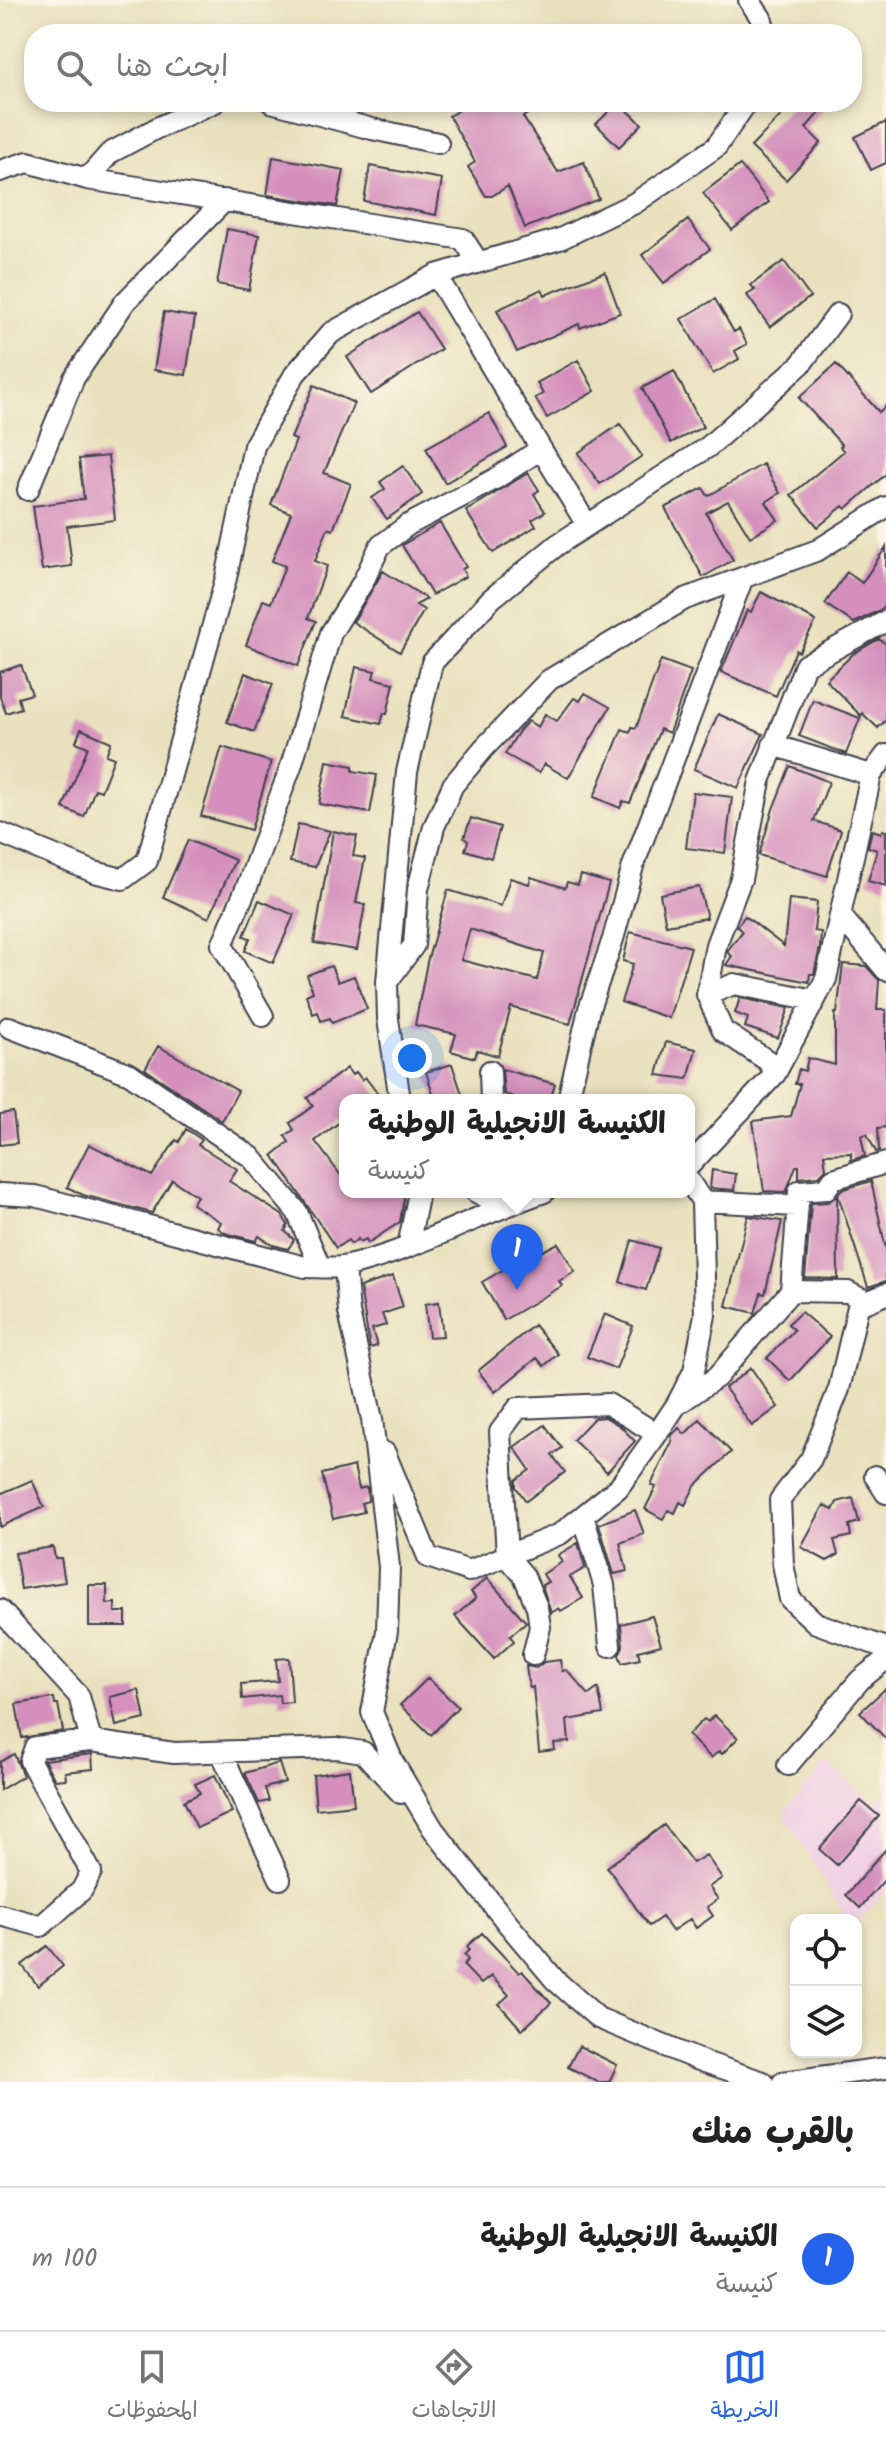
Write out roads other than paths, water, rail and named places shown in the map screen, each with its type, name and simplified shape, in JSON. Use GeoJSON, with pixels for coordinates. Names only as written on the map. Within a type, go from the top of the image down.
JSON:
{"type":"FeatureCollection","features":[{"type":"Feature","properties":{"kind":"street"},"geometry":{"type":"LineString","coordinates":[[749,0],[763,24]]}},
{"type":"Feature","properties":{"kind":"street"},"geometry":{"type":"LineString","coordinates":[[87,179],[110,153],[193,112]]}},
{"type":"Feature","properties":{"kind":"street"},"geometry":{"type":"LineString","coordinates":[[308,112],[438,143]]}},
{"type":"Feature","properties":{"kind":"street"},"geometry":{"type":"LineString","coordinates":[[0,833],[94,872],[123,879],[147,861],[226,578],[254,446],[295,374],[331,333],[436,275],[560,239],[635,203],[716,147],[740,112]]}},
{"type":"Feature","properties":{"kind":"street"},"geometry":{"type":"LineString","coordinates":[[0,171],[28,162],[87,179],[463,239],[473,254],[470,265]]}},
{"type":"Feature","properties":{"kind":"street"},"geometry":{"type":"LineString","coordinates":[[28,490],[74,378],[125,302],[225,200]]}},
{"type":"Feature","properties":{"kind":"street"},"geometry":{"type":"LineString","coordinates":[[436,275],[587,525]]}},
{"type":"Feature","properties":{"kind":"street"},"geometry":{"type":"LineString","coordinates":[[399,1094],[388,1019],[387,982],[407,772],[432,663],[491,599],[557,545],[708,447],[801,364],[838,314]]}},
{"type":"Feature","properties":{"kind":"street"},"geometry":{"type":"LineString","coordinates":[[263,1016],[222,945],[281,794],[331,633],[363,582],[380,546],[408,525],[495,479],[541,449]]}},
{"type":"Feature","properties":{"kind":"street"},"geometry":{"type":"LineString","coordinates":[[387,982],[414,945],[418,889],[434,827],[453,785],[549,680],[685,599],[818,550],[886,507]]}},
{"type":"Feature","properties":{"kind":"street"},"geometry":{"type":"LineString","coordinates":[[569,1094],[589,1009],[633,866],[742,580]]}},
{"type":"Feature","properties":{"kind":"street"},"geometry":{"type":"LineString","coordinates":[[775,1074],[768,1061],[723,1031],[707,995],[716,945],[741,879],[760,781],[805,665],[886,621]]}},
{"type":"Feature","properties":{"kind":"street"},"geometry":{"type":"LineString","coordinates":[[773,745],[871,775]]}},
{"type":"Feature","properties":{"kind":"street"},"geometry":{"type":"LineString","coordinates":[[695,1160],[775,1074],[826,979],[871,775],[886,755]]}},
{"type":"Feature","properties":{"kind":"street"},"geometry":{"type":"LineString","coordinates":[[840,915],[886,970]]}},
{"type":"Feature","properties":{"kind":"street"},"geometry":{"type":"LineString","coordinates":[[707,995],[734,984],[815,1000]]}},
{"type":"Feature","properties":{"kind":"street"},"geometry":{"type":"LineString","coordinates":[[9,1027],[130,1074],[251,1157],[297,1212],[320,1267]]}},
{"type":"Feature","properties":{"kind":"street"},"geometry":{"type":"LineString","coordinates":[[490,1071],[491,1094]]}},
{"type":"Feature","properties":{"kind":"street"},"geometry":{"type":"LineString","coordinates":[[677,1404],[717,1377],[791,1291],[799,1191],[826,1189],[833,1179],[886,1163]]}},
{"type":"Feature","properties":{"kind":"street"},"geometry":{"type":"LineString","coordinates":[[372,1419],[401,1498],[428,1557],[469,1571],[560,1534],[618,1488],[677,1404],[694,1371],[705,1315],[702,1201],[695,1190]]}},
{"type":"Feature","properties":{"kind":"street"},"geometry":{"type":"LineString","coordinates":[[0,1194],[35,1196],[291,1264],[320,1267],[345,1267],[408,1247],[502,1199]]}},
{"type":"Feature","properties":{"kind":"street"},"geometry":{"type":"LineString","coordinates":[[408,1247],[418,1198]]}},
{"type":"Feature","properties":{"kind":"street"},"geometry":{"type":"LineString","coordinates":[[702,1201],[796,1206]]}},
{"type":"Feature","properties":{"kind":"street"},"geometry":{"type":"LineString","coordinates":[[345,1267],[349,1312],[372,1419],[389,1567],[387,1631],[372,1712],[393,1762],[433,1829]]}},
{"type":"Feature","properties":{"kind":"street"},"geometry":{"type":"LineString","coordinates":[[791,1291],[848,1292],[867,1302],[886,1294]]}},
{"type":"Feature","properties":{"kind":"street"},"geometry":{"type":"LineString","coordinates":[[860,1298],[839,1389],[811,1459],[780,1500],[783,1564],[790,1599],[816,1623],[886,1648]]}},
{"type":"Feature","properties":{"kind":"street"},"geometry":{"type":"LineString","coordinates":[[533,1655],[540,1627],[537,1607],[524,1576],[507,1556],[500,1432],[518,1408],[608,1404],[657,1434]]}},
{"type":"Feature","properties":{"kind":"street"},"geometry":{"type":"LineString","coordinates":[[583,1516],[604,1585],[610,1646]]}},
{"type":"Feature","properties":{"kind":"street"},"geometry":{"type":"LineString","coordinates":[[0,1610],[79,1696],[91,1741]]}},
{"type":"Feature","properties":{"kind":"street"},"geometry":{"type":"LineString","coordinates":[[788,1765],[860,1680],[886,1659]]}},
{"type":"Feature","properties":{"kind":"street"},"geometry":{"type":"LineString","coordinates":[[0,1915],[41,1926],[82,1890],[91,1872],[30,1761],[35,1747],[91,1741],[174,1753],[337,1748],[363,1752],[433,1829],[555,1980],[598,2018],[696,2059],[763,2082]]}},
{"type":"Feature","properties":{"kind":"street"},"geometry":{"type":"LineString","coordinates":[[221,1752],[280,1879]]}},
{"type":"Feature","properties":{"kind":"street"},"geometry":{"type":"LineString","coordinates":[[783,2082],[886,2067]]}},
{"type":"Feature","properties":{"kind":"street"},"geometry":{"type":"LineString","coordinates":[[876,2082],[886,2067]]}},
{"type":"Feature","properties":{"kind":"place","name":"الكنيسة الانجيلية الوطنية"},"geometry":{"type":"Point","coordinates":[517,1290]}}]}
